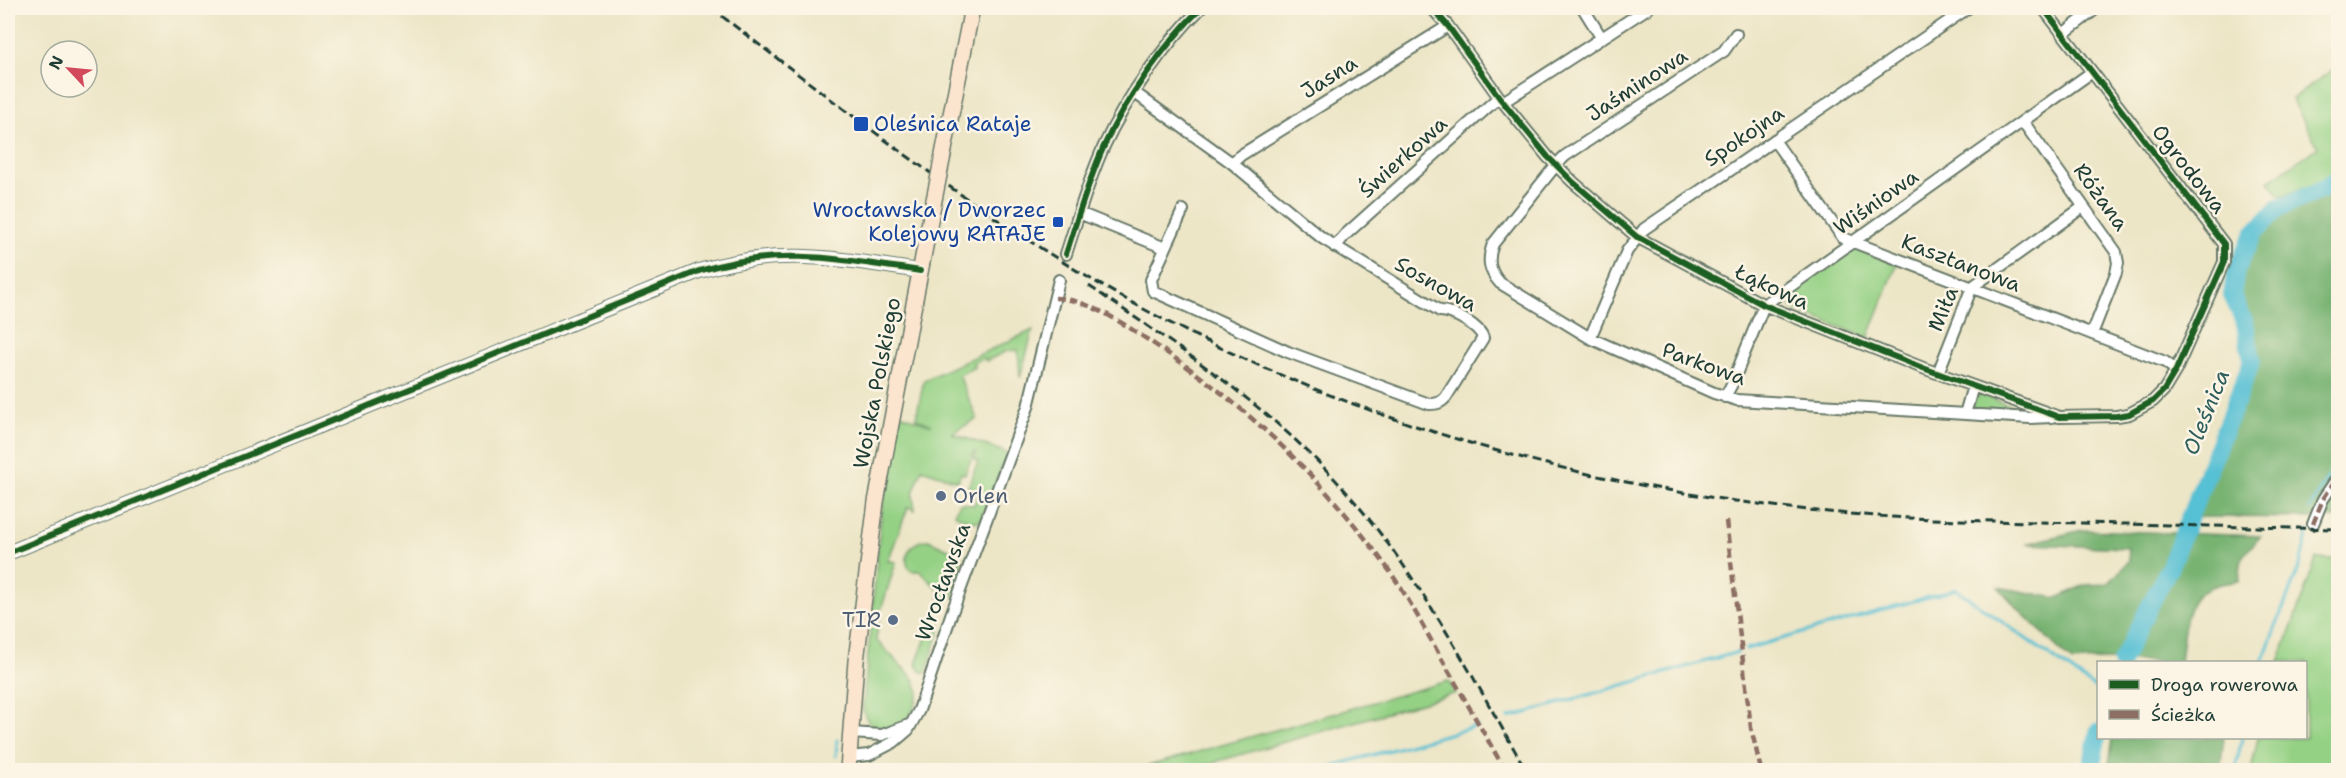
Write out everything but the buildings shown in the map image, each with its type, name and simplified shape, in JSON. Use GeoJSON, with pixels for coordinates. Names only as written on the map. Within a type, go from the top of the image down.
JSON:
{"type":"FeatureCollection","features":[{"type":"Feature","properties":{"kind":"main road","name":"Wojska Polskiego"},"geometry":{"type":"LineString","coordinates":[[849,764],[856,661],[876,502],[972,8]]}},
{"type":"Feature","properties":{"kind":"street"},"geometry":{"type":"LineString","coordinates":[[1066,254],[1106,144],[1135,93],[1179,31],[1201,8]]}},
{"type":"Feature","properties":{"kind":"street","name":"Łąkowa"},"geometry":{"type":"LineString","coordinates":[[1432,8],[1448,26],[1501,99],[1556,165],[1637,237],[1764,305],[1938,373],[2059,417],[2102,418],[2129,414],[2153,401],[2164,390],[2176,370]]}},
{"type":"Feature","properties":{"kind":"street"},"geometry":{"type":"LineString","coordinates":[[1583,8],[1601,37]]}},
{"type":"Feature","properties":{"kind":"street","name":"Świerkowa"},"geometry":{"type":"LineString","coordinates":[[1335,247],[1345,235],[1501,99],[1648,8]]}},
{"type":"Feature","properties":{"kind":"street","name":"Spokojna"},"geometry":{"type":"LineString","coordinates":[[1590,338],[1627,251],[1650,224],[1968,8]]}},
{"type":"Feature","properties":{"kind":"street","name":"Ogrodowa"},"geometry":{"type":"LineString","coordinates":[[2043,8],[2224,244],[2224,262],[2176,370]]}},
{"type":"Feature","properties":{"kind":"street"},"geometry":{"type":"LineString","coordinates":[[2063,34],[2097,8]]}},
{"type":"Feature","properties":{"kind":"street","name":"Jasna"},"geometry":{"type":"LineString","coordinates":[[1232,164],[1241,155],[1448,26]]}},
{"type":"Feature","properties":{"kind":"street","name":"Jaśminowa"},"geometry":{"type":"LineString","coordinates":[[1556,165],[1565,156],[1724,51],[1736,34]]}},
{"type":"Feature","properties":{"kind":"street","name":"Wiśniowa"},"geometry":{"type":"LineString","coordinates":[[1764,305],[2024,123],[2092,72]]}},
{"type":"Feature","properties":{"kind":"street","name":"Sosnowa"},"geometry":{"type":"LineString","coordinates":[[1135,93],[1232,164],[1335,247],[1440,311],[1447,311],[1482,334],[1481,344],[1442,402],[1429,404],[1288,352],[1158,294],[1151,286],[1151,280],[1183,210]]}},
{"type":"Feature","properties":{"kind":"street","name":"Różana"},"geometry":{"type":"LineString","coordinates":[[2024,123],[2116,252],[2118,263],[2116,273],[2092,334]]}},
{"type":"Feature","properties":{"kind":"street","name":"Kasztanowa"},"geometry":{"type":"LineString","coordinates":[[1774,140],[1843,238],[2165,362],[2176,370]]}},
{"type":"Feature","properties":{"kind":"street","name":"Parkowa"},"geometry":{"type":"LineString","coordinates":[[1556,165],[1493,244],[1489,254],[1489,265],[1492,274],[1500,283],[1590,338],[1725,397],[1737,400],[2030,418],[2059,417]]}},
{"type":"Feature","properties":{"kind":"street","name":"Miła"},"geometry":{"type":"LineString","coordinates":[[1938,373],[1972,287],[2083,207]]}},
{"type":"Feature","properties":{"kind":"street"},"geometry":{"type":"LineString","coordinates":[[1079,213],[1165,248]]}},
{"type":"Feature","properties":{"kind":"street"},"geometry":{"type":"LineString","coordinates":[[8,553],[699,271],[727,262],[758,257],[810,256],[920,271]]}},
{"type":"Feature","properties":{"kind":"street","name":"Wrocławska"},"geometry":{"type":"LineString","coordinates":[[849,764],[881,750],[904,735],[912,724],[1018,439],[1032,393],[1059,280]]}},
{"type":"Feature","properties":{"kind":"street"},"geometry":{"type":"LineString","coordinates":[[1725,397],[1764,305]]}},
{"type":"Feature","properties":{"kind":"street"},"geometry":{"type":"LineString","coordinates":[[1965,414],[1973,386]]}},
{"type":"Feature","properties":{"kind":"street"},"geometry":{"type":"LineString","coordinates":[[2313,524],[2323,499],[2338,477]]}},
{"type":"Feature","properties":{"kind":"street"},"geometry":{"type":"LineString","coordinates":[[851,733],[888,734],[912,724]]}},
{"type":"Feature","properties":{"kind":"green space"},"geometry":{"type":"Polygon","coordinates":[[[2338,66],[2338,172],[2313,186],[2280,196],[2269,181],[2318,147],[2292,99],[2338,66]]]}},
{"type":"Feature","properties":{"kind":"green space"},"geometry":{"type":"Polygon","coordinates":[[[2338,183],[2338,518],[2197,517],[2258,359],[2238,290],[2251,250],[2268,223],[2286,210],[2338,183]]]}},
{"type":"Feature","properties":{"kind":"green space"},"geometry":{"type":"Polygon","coordinates":[[[1855,249],[1897,264],[1868,338],[1793,309],[1790,303],[1794,289],[1855,249]]]}},
{"type":"Feature","properties":{"kind":"green space"},"geometry":{"type":"Polygon","coordinates":[[[1033,330],[1020,378],[1018,350],[1007,351],[986,361],[984,358],[973,363],[975,367],[959,375],[977,419],[952,433],[1007,453],[981,520],[973,522],[956,515],[955,512],[960,503],[974,505],[979,491],[968,487],[978,461],[974,459],[976,453],[974,452],[965,474],[961,473],[958,481],[922,469],[913,493],[915,510],[908,507],[888,561],[896,562],[880,613],[876,640],[914,679],[919,692],[913,710],[907,719],[894,727],[880,728],[869,721],[863,707],[881,517],[900,414],[932,425],[916,418],[924,380],[1033,330]]]}},
{"type":"Feature","properties":{"kind":"green space"},"geometry":{"type":"Polygon","coordinates":[[[1982,395],[2032,414],[1974,410],[1973,403],[1978,396],[1982,395]]]}},
{"type":"Feature","properties":{"kind":"green space"},"geometry":{"type":"Polygon","coordinates":[[[2082,530],[2261,536],[2242,557],[2239,581],[2209,588],[2195,598],[2186,621],[2180,661],[2072,662],[1998,587],[2057,598],[2085,585],[2108,584],[2129,561],[2128,548],[2026,544],[2082,530]]]}},
{"type":"Feature","properties":{"kind":"green space"},"geometry":{"type":"Polygon","coordinates":[[[928,540],[950,550],[960,559],[960,573],[953,596],[945,600],[939,598],[939,590],[920,571],[911,571],[908,566],[909,550],[917,543],[928,540]]]}},
{"type":"Feature","properties":{"kind":"green space"},"geometry":{"type":"Polygon","coordinates":[[[2316,559],[2338,559],[2338,770],[2251,770],[2258,739],[2307,739],[2307,661],[2279,661],[2316,559]]]}},
{"type":"Feature","properties":{"kind":"green space"},"geometry":{"type":"Polygon","coordinates":[[[934,617],[938,618],[940,630],[926,673],[924,673],[916,664],[934,617]]]}},
{"type":"Feature","properties":{"kind":"green space"},"geometry":{"type":"Polygon","coordinates":[[[1448,681],[1456,693],[1187,770],[1134,770],[1448,681]]]}},
{"type":"Feature","properties":{"kind":"green space"},"geometry":{"type":"Polygon","coordinates":[[[2113,739],[2224,739],[2220,770],[2213,770],[2206,763],[2173,767],[2171,770],[2108,770],[2113,739]]]}},
{"type":"Feature","properties":{"kind":"waterway","name":"Oleśnica"},"geometry":{"type":"LineString","coordinates":[[2122,661],[2170,566],[2252,361],[2245,323],[2232,295],[2236,271],[2244,253],[2255,232],[2278,208],[2320,191],[2338,179]]}},
{"type":"Feature","properties":{"kind":"waterway"},"geometry":{"type":"LineString","coordinates":[[2310,509],[2338,459]]}},
{"type":"Feature","properties":{"kind":"waterway"},"geometry":{"type":"LineString","coordinates":[[2262,661],[2300,565],[2308,532]]}},
{"type":"Feature","properties":{"kind":"waterway"},"geometry":{"type":"LineString","coordinates":[[1746,649],[1956,589],[2097,689]]}},
{"type":"Feature","properties":{"kind":"waterway"},"geometry":{"type":"LineString","coordinates":[[1508,718],[1738,652]]}},
{"type":"Feature","properties":{"kind":"waterway"},"geometry":{"type":"LineString","coordinates":[[1318,770],[1477,726]]}},
{"type":"Feature","properties":{"kind":"waterway","name":"Oleśnica"},"geometry":{"type":"LineString","coordinates":[[2091,770],[2097,737]]}},
{"type":"Feature","properties":{"kind":"waterway"},"geometry":{"type":"LineString","coordinates":[[2235,770],[2242,739]]}},
{"type":"Feature","properties":{"kind":"waterway"},"geometry":{"type":"LineString","coordinates":[[836,756],[837,740]]}},
{"type":"Feature","properties":{"kind":"railway"},"geometry":{"type":"LineString","coordinates":[[711,8],[926,170],[1037,246],[1095,281],[1153,314],[1229,352],[1307,386],[1387,416],[1468,442],[1550,465],[1633,483],[1716,498],[1835,513],[1976,521],[2338,529]]}},
{"type":"Feature","properties":{"kind":"railway"},"geometry":{"type":"LineString","coordinates":[[1089,286],[1189,355],[1253,403],[1313,457],[1341,486],[1394,552],[1418,587],[1526,770]]}},
{"type":"Feature","properties":{"kind":"marked path"},"geometry":{"type":"LineString","coordinates":[[1055,298],[1068,299],[1095,308],[1157,346],[1255,421],[1313,478],[1366,540],[1398,583],[1505,770]]}},
{"type":"Feature","properties":{"kind":"marked path"},"geometry":{"type":"LineString","coordinates":[[2313,524],[2323,499],[2338,477]]}},
{"type":"Feature","properties":{"kind":"marked path"},"geometry":{"type":"LineString","coordinates":[[1726,521],[1751,728],[1761,770]]}},
{"type":"Feature","properties":{"kind":"cycle path"},"geometry":{"type":"LineString","coordinates":[[1066,254],[1093,172],[1113,128],[1134,91],[1160,55],[1201,8]]}},
{"type":"Feature","properties":{"kind":"cycle path"},"geometry":{"type":"LineString","coordinates":[[1432,8],[1448,26],[1499,97],[1548,157],[1573,182],[1637,237],[1764,305],[1923,368],[2059,417],[2129,414],[2153,401],[2164,390],[2176,370],[2224,262],[2224,244],[2043,8]]}},
{"type":"Feature","properties":{"kind":"cycle path"},"geometry":{"type":"LineString","coordinates":[[8,553],[699,271],[728,263],[783,257],[836,259],[920,271]]}},
{"type":"Feature","properties":{"kind":"place","name":"Oleśnica Rataje"},"geometry":{"type":"Point","coordinates":[861,124]}},
{"type":"Feature","properties":{"kind":"place","name":"Wrocławska / Dworzec Kolejowy RATAJE"},"geometry":{"type":"Point","coordinates":[1058,222]}},
{"type":"Feature","properties":{"kind":"place","name":"Orlen"},"geometry":{"type":"Point","coordinates":[941,496]}},
{"type":"Feature","properties":{"kind":"place","name":"TIR"},"geometry":{"type":"Point","coordinates":[893,620]}}]}
